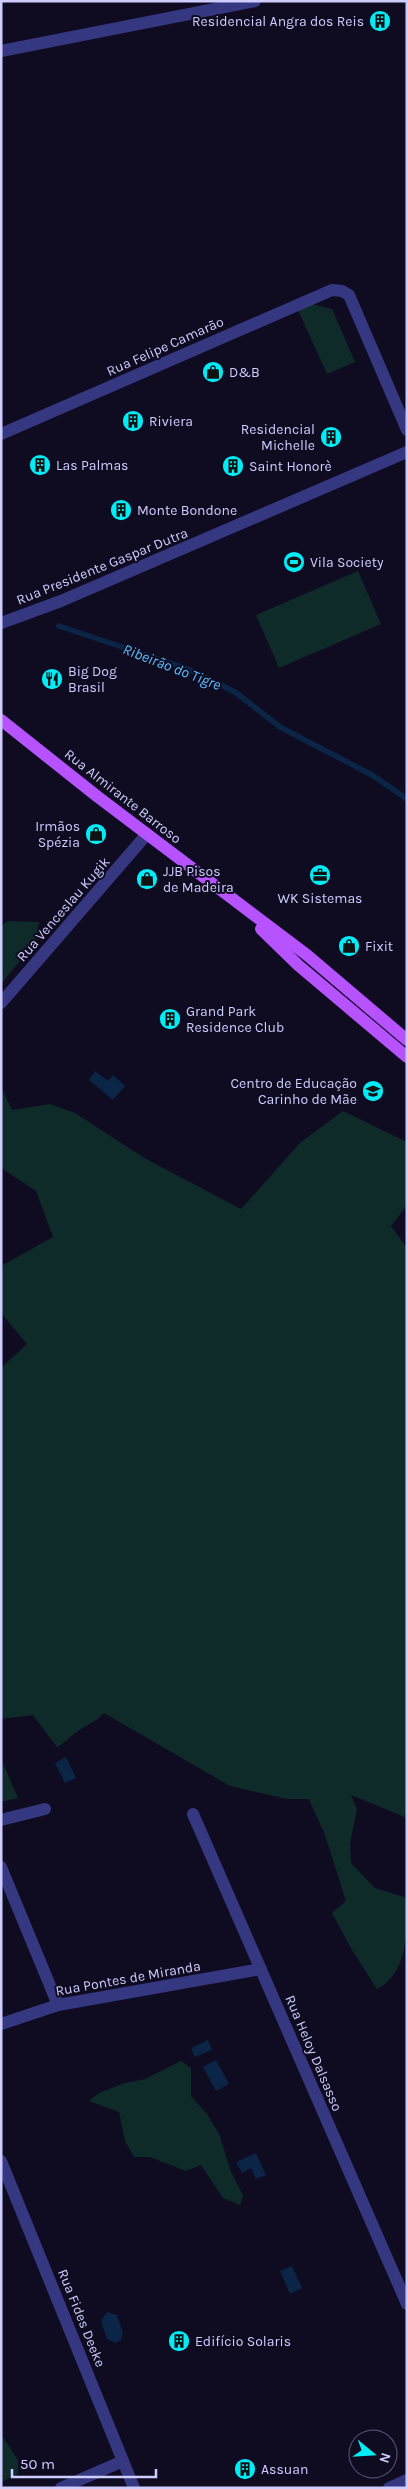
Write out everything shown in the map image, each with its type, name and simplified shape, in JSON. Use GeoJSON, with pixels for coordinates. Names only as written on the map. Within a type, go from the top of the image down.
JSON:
{"type":"FeatureCollection","features":[{"type":"Feature","properties":{"kind":"main road","name":"Rua Almirante Barroso"},"geometry":{"type":"LineString","coordinates":[[1,720],[307,956],[407,1040]]}},
{"type":"Feature","properties":{"kind":"main road","name":"Rua Almirante Barroso"},"geometry":{"type":"LineString","coordinates":[[227,896],[298,965],[407,1057]]}},
{"type":"Feature","properties":{"kind":"street"},"geometry":{"type":"LineString","coordinates":[[1,51],[255,1]]}},
{"type":"Feature","properties":{"kind":"street","name":"Rua Felipe Camarão"},"geometry":{"type":"LineString","coordinates":[[1,434],[332,290],[342,291],[349,295],[407,430]]}},
{"type":"Feature","properties":{"kind":"street","name":"Rua Presidente Gaspar Dutra"},"geometry":{"type":"LineString","coordinates":[[1,623],[61,601],[407,452]]}},
{"type":"Feature","properties":{"kind":"street","name":"Rua Venceslau Kugik"},"geometry":{"type":"LineString","coordinates":[[1,1004],[147,834]]}},
{"type":"Feature","properties":{"kind":"street"},"geometry":{"type":"LineString","coordinates":[[1,1820],[45,1809]]}},
{"type":"Feature","properties":{"kind":"street","name":"Rua Heloy Dalsasso"},"geometry":{"type":"LineString","coordinates":[[193,1814],[407,2304]]}},
{"type":"Feature","properties":{"kind":"street"},"geometry":{"type":"LineString","coordinates":[[1,1867],[58,2005]]}},
{"type":"Feature","properties":{"kind":"street","name":"Rua Pontes de Miranda"},"geometry":{"type":"LineString","coordinates":[[1,2024],[58,2005],[261,1969]]}},
{"type":"Feature","properties":{"kind":"street","name":"Rua Fides Deeke"},"geometry":{"type":"LineString","coordinates":[[1,2161],[134,2488]]}},
{"type":"Feature","properties":{"kind":"street"},"geometry":{"type":"LineString","coordinates":[[61,2488],[122,2461]]}},
{"type":"Feature","properties":{"kind":"street"},"geometry":{"type":"LineString","coordinates":[[389,2488],[407,2480]]}},
{"type":"Feature","properties":{"kind":"green space"},"geometry":{"type":"Polygon","coordinates":[[[312,304],[332,309],[355,362],[327,374],[298,310],[312,304]]]}},
{"type":"Feature","properties":{"kind":"green space"},"geometry":{"type":"Polygon","coordinates":[[[358,571],[381,624],[279,668],[256,615],[358,571]]]}},
{"type":"Feature","properties":{"kind":"green space"},"geometry":{"type":"Polygon","coordinates":[[[8,921],[39,922],[36,941],[1,984],[1,926],[8,921]]]}},
{"type":"Feature","properties":{"kind":"green space"},"geometry":{"type":"Polygon","coordinates":[[[1,1087],[12,1110],[50,1104],[75,1113],[146,1159],[241,1209],[301,1142],[343,1111],[407,1142],[407,1205],[391,1226],[407,1248],[407,1818],[351,1795],[357,1809],[350,1844],[351,1863],[375,1888],[407,1898],[407,1925],[404,1951],[395,1973],[377,1989],[352,1950],[332,1913],[346,1901],[325,1835],[309,1799],[287,1799],[230,1786],[104,1713],[57,1747],[33,1715],[1,1719],[1,1368],[27,1344],[1,1313],[1,1266],[53,1237],[36,1191],[1,1168],[1,1087]]]}},
{"type":"Feature","properties":{"kind":"green space"},"geometry":{"type":"Polygon","coordinates":[[[1,1759],[18,1798],[1,1802],[1,1759]]]}},
{"type":"Feature","properties":{"kind":"green space"},"geometry":{"type":"Polygon","coordinates":[[[181,2061],[191,2068],[191,2096],[207,2114],[219,2134],[231,2172],[243,2195],[240,2205],[223,2198],[201,2165],[186,2171],[150,2157],[134,2157],[125,2141],[119,2112],[89,2101],[99,2093],[125,2083],[145,2079],[181,2061]]]}},
{"type":"Feature","properties":{"kind":"green space"},"geometry":{"type":"Polygon","coordinates":[[[1,2434],[18,2460],[18,2474],[1,2482],[1,2434]]]}},
{"type":"Feature","properties":{"kind":"water"},"geometry":{"type":"Polygon","coordinates":[[[95,1071],[108,1081],[113,1075],[125,1086],[113,1100],[89,1080],[95,1071]]]}},
{"type":"Feature","properties":{"kind":"water"},"geometry":{"type":"Polygon","coordinates":[[[66,1757],[76,1778],[65,1783],[55,1763],[66,1757]]]}},
{"type":"Feature","properties":{"kind":"water"},"geometry":{"type":"Polygon","coordinates":[[[208,2040],[212,2050],[195,2057],[191,2048],[208,2040]]]}},
{"type":"Feature","properties":{"kind":"water"},"geometry":{"type":"Polygon","coordinates":[[[216,2060],[229,2084],[216,2091],[203,2067],[216,2060]]]}},
{"type":"Feature","properties":{"kind":"water"},"geometry":{"type":"Polygon","coordinates":[[[256,2153],[266,2175],[256,2179],[251,2168],[242,2173],[236,2162],[256,2153]]]}},
{"type":"Feature","properties":{"kind":"water"},"geometry":{"type":"Polygon","coordinates":[[[292,2266],[302,2288],[290,2294],[280,2271],[292,2266]]]}},
{"type":"Feature","properties":{"kind":"water"},"geometry":{"type":"Polygon","coordinates":[[[107,2312],[117,2315],[123,2333],[121,2340],[116,2343],[107,2339],[101,2321],[107,2312]]]}},
{"type":"Feature","properties":{"kind":"waterway","name":"Ribeirão do Tigre"},"geometry":{"type":"LineString","coordinates":[[59,626],[188,669],[235,692],[280,727],[372,775],[407,799]]}},
{"type":"Feature","properties":{"kind":"place","name":"Residencial Angra dos Reis"},"geometry":{"type":"Point","coordinates":[380,21]}},
{"type":"Feature","properties":{"kind":"place","name":"D&B"},"geometry":{"type":"Point","coordinates":[213,372]}},
{"type":"Feature","properties":{"kind":"place","name":"Riviera"},"geometry":{"type":"Point","coordinates":[133,421]}},
{"type":"Feature","properties":{"kind":"place","name":"Residencial Michelle"},"geometry":{"type":"Point","coordinates":[331,437]}},
{"type":"Feature","properties":{"kind":"place","name":"Las Palmas"},"geometry":{"type":"Point","coordinates":[40,465]}},
{"type":"Feature","properties":{"kind":"place","name":"Saint Honorè"},"geometry":{"type":"Point","coordinates":[233,466]}},
{"type":"Feature","properties":{"kind":"place","name":"Monte Bondone"},"geometry":{"type":"Point","coordinates":[121,510]}},
{"type":"Feature","properties":{"kind":"place","name":"Vila Society"},"geometry":{"type":"Point","coordinates":[294,562]}},
{"type":"Feature","properties":{"kind":"place","name":"Big Dog Brasil"},"geometry":{"type":"Point","coordinates":[52,679]}},
{"type":"Feature","properties":{"kind":"place","name":"Irmãos Spézia"},"geometry":{"type":"Point","coordinates":[96,834]}},
{"type":"Feature","properties":{"kind":"place","name":"WK Sistemas"},"geometry":{"type":"Point","coordinates":[320,875]}},
{"type":"Feature","properties":{"kind":"place","name":"JJB Pisos de Madeira"},"geometry":{"type":"Point","coordinates":[147,879]}},
{"type":"Feature","properties":{"kind":"place","name":"Fixit"},"geometry":{"type":"Point","coordinates":[349,946]}},
{"type":"Feature","properties":{"kind":"place","name":"Grand Park Residence Club"},"geometry":{"type":"Point","coordinates":[170,1019]}},
{"type":"Feature","properties":{"kind":"place","name":"Centro de Educação Carinho de Mãe"},"geometry":{"type":"Point","coordinates":[373,1091]}},
{"type":"Feature","properties":{"kind":"place","name":"Edifício Solaris"},"geometry":{"type":"Point","coordinates":[179,2341]}},
{"type":"Feature","properties":{"kind":"place","name":"Assuan"},"geometry":{"type":"Point","coordinates":[245,2469]}}]}
